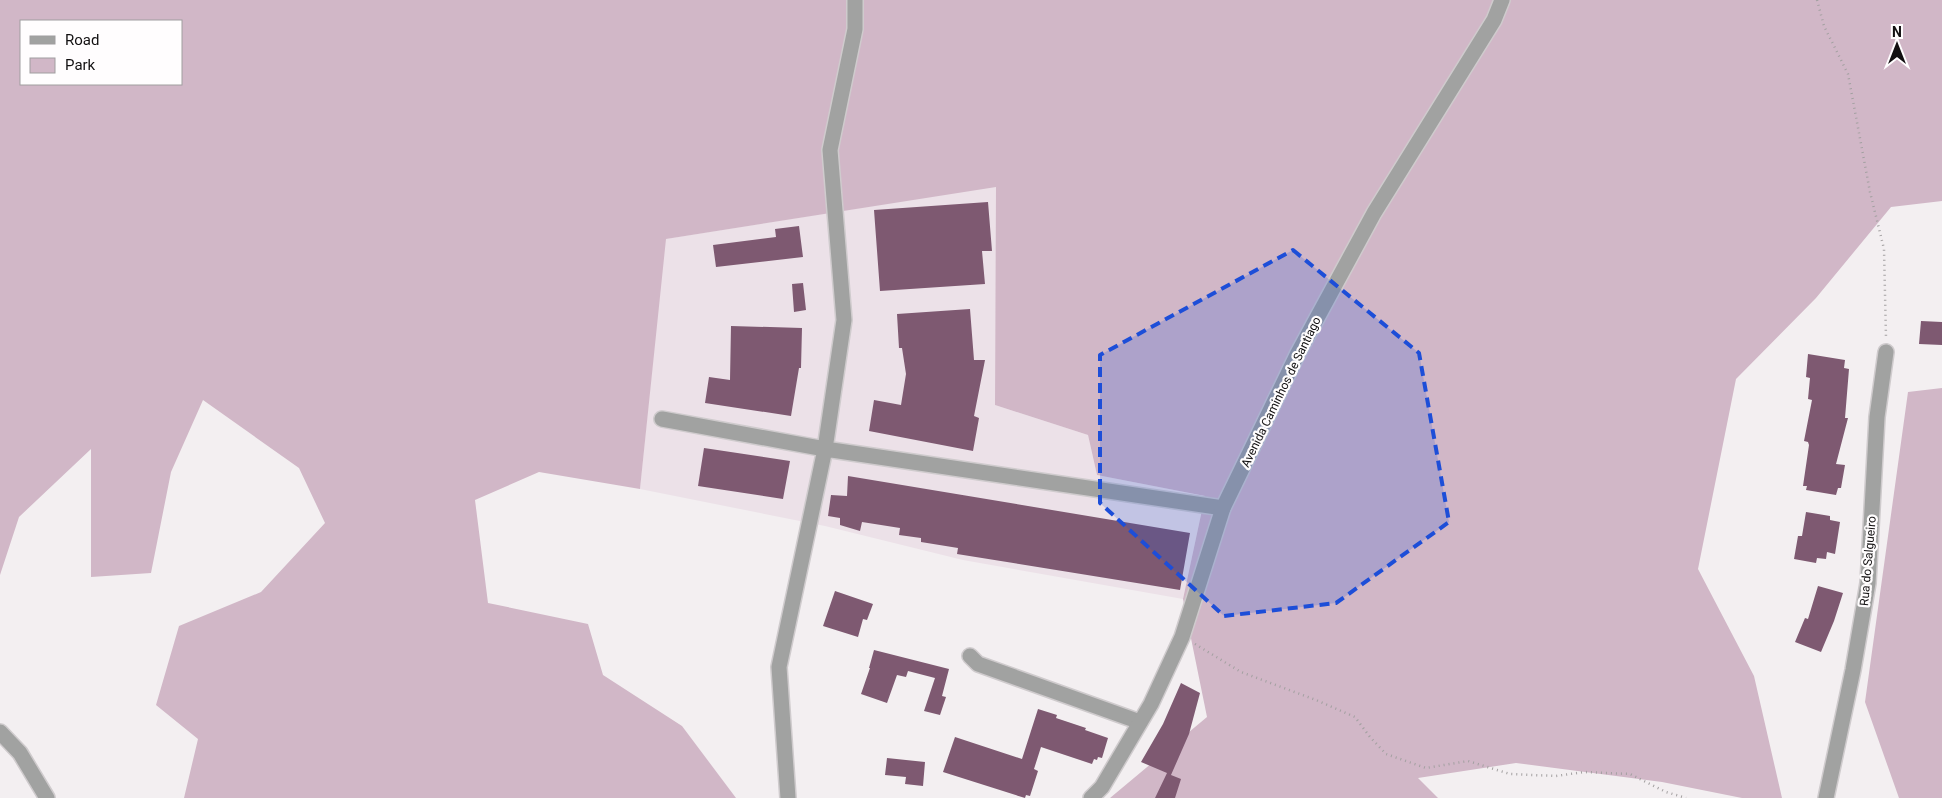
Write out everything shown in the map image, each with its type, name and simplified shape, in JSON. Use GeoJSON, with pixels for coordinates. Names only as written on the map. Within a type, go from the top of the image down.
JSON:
{"type":"FeatureCollection","features":[{"type":"Feature","properties":{"kind":"street"},"geometry":{"type":"LineString","coordinates":[[788,798],[780,667],[825,449],[844,320],[830,150],[855,29],[855,0]]}},
{"type":"Feature","properties":{"kind":"street","name":"Avenida Caminhos de Santiago"},"geometry":{"type":"LineString","coordinates":[[1091,798],[1102,787],[1152,704],[1182,637],[1223,508],[1298,352],[1370,222],[1494,20],[1502,0]]}},
{"type":"Feature","properties":{"kind":"street","name":"Rua do Salgueiro"},"geometry":{"type":"LineString","coordinates":[[1826,798],[1853,670],[1868,582],[1877,418],[1886,352]]}},
{"type":"Feature","properties":{"kind":"street"},"geometry":{"type":"LineString","coordinates":[[662,419],[825,449],[1223,508]]}},
{"type":"Feature","properties":{"kind":"street"},"geometry":{"type":"LineString","coordinates":[[970,656],[978,664],[1140,722]]}},
{"type":"Feature","properties":{"kind":"street"},"geometry":{"type":"LineString","coordinates":[[0,732],[20,753],[47,798]]}},
{"type":"Feature","properties":{"kind":"path"},"geometry":{"type":"LineString","coordinates":[[1817,0],[1824,26],[1848,74],[1870,192],[1884,249],[1886,352]]}},
{"type":"Feature","properties":{"kind":"path"},"geometry":{"type":"LineString","coordinates":[[1182,637],[1241,672],[1355,717],[1386,754],[1426,768],[1468,762],[1510,774],[1556,776],[1584,772],[1630,774],[1666,792],[1686,798]]}},
{"type":"Feature","properties":{"kind":"highlighted area"},"geometry":{"type":"Polygon","coordinates":[[[1293,250],[1419,353],[1449,522],[1336,603],[1224,616],[1100,503],[1100,355],[1293,250]]]}},
{"type":"Feature","properties":{"kind":"shaded area"},"geometry":{"type":"Polygon","coordinates":[[[997,186],[995,405],[1088,435],[1097,475],[1205,496],[1183,599],[963,560],[825,526],[640,489],[665,239],[997,186]]]}},
{"type":"Feature","properties":{"kind":"green space"},"geometry":{"type":"Polygon","coordinates":[[[0,0],[1942,0],[1942,201],[1891,207],[1816,298],[1736,379],[1698,569],[1754,676],[1782,798],[1742,798],[1662,782],[1516,763],[1418,778],[1438,798],[1110,798],[1207,717],[1183,599],[1205,496],[1097,475],[1088,435],[995,405],[996,187],[666,239],[640,489],[539,472],[475,500],[488,603],[588,624],[603,675],[682,726],[736,798],[184,798],[198,739],[156,705],[179,626],[261,592],[325,523],[299,468],[203,400],[171,472],[151,573],[91,577],[91,449],[19,517],[0,575],[0,0]]]}},
{"type":"Feature","properties":{"kind":"green space"},"geometry":{"type":"Polygon","coordinates":[[[1942,388],[1942,798],[1899,798],[1865,702],[1908,392],[1942,388]]]}},
{"type":"Feature","properties":{"kind":"building"},"geometry":{"type":"Polygon","coordinates":[[[988,202],[992,251],[982,251],[985,284],[880,291],[874,210],[988,202]]]}},
{"type":"Feature","properties":{"kind":"building"},"geometry":{"type":"Polygon","coordinates":[[[799,226],[803,257],[716,267],[713,245],[776,237],[775,229],[799,226]]]}},
{"type":"Feature","properties":{"kind":"building"},"geometry":{"type":"Polygon","coordinates":[[[803,283],[806,310],[794,312],[792,284],[803,283]]]}},
{"type":"Feature","properties":{"kind":"building"},"geometry":{"type":"Polygon","coordinates":[[[970,309],[974,360],[985,360],[974,416],[979,418],[973,451],[869,431],[874,400],[901,405],[906,374],[902,348],[899,348],[897,314],[970,309]]]}},
{"type":"Feature","properties":{"kind":"building"},"geometry":{"type":"Polygon","coordinates":[[[1921,321],[1942,322],[1942,345],[1919,344],[1921,321]]]}},
{"type":"Feature","properties":{"kind":"building"},"geometry":{"type":"Polygon","coordinates":[[[731,326],[802,328],[801,368],[799,368],[791,416],[705,403],[709,377],[730,380],[731,326]]]}},
{"type":"Feature","properties":{"kind":"building"},"geometry":{"type":"Polygon","coordinates":[[[1808,354],[1845,360],[1844,368],[1849,369],[1845,418],[1848,418],[1836,464],[1845,465],[1841,488],[1838,488],[1836,495],[1806,490],[1807,486],[1803,486],[1809,445],[1808,442],[1804,441],[1812,400],[1808,399],[1810,378],[1806,377],[1808,354]]]}},
{"type":"Feature","properties":{"kind":"building"},"geometry":{"type":"Polygon","coordinates":[[[704,448],[790,461],[783,499],[698,486],[704,448]]]}},
{"type":"Feature","properties":{"kind":"building"},"geometry":{"type":"Polygon","coordinates":[[[848,476],[1190,533],[1180,590],[957,554],[958,548],[921,542],[921,538],[899,535],[900,528],[862,522],[860,531],[840,525],[840,518],[828,516],[831,495],[847,496],[848,476]]]}},
{"type":"Feature","properties":{"kind":"building"},"geometry":{"type":"Polygon","coordinates":[[[1806,512],[1830,516],[1830,520],[1840,522],[1835,554],[1827,552],[1826,559],[1817,558],[1816,563],[1794,559],[1798,536],[1802,536],[1806,512]]]}},
{"type":"Feature","properties":{"kind":"building"},"geometry":{"type":"Polygon","coordinates":[[[1818,586],[1843,593],[1821,652],[1795,642],[1805,618],[1808,619],[1818,586]]]}},
{"type":"Feature","properties":{"kind":"building"},"geometry":{"type":"Polygon","coordinates":[[[835,591],[873,604],[867,620],[863,619],[858,637],[823,626],[835,591]]]}},
{"type":"Feature","properties":{"kind":"building"},"geometry":{"type":"Polygon","coordinates":[[[874,650],[949,669],[942,696],[946,697],[940,715],[924,711],[935,678],[908,671],[906,677],[897,675],[887,703],[861,694],[874,650]]]}},
{"type":"Feature","properties":{"kind":"building"},"geometry":{"type":"Polygon","coordinates":[[[1181,683],[1200,693],[1189,734],[1171,775],[1181,779],[1175,798],[1155,798],[1167,773],[1141,762],[1163,724],[1181,683]]]}},
{"type":"Feature","properties":{"kind":"building"},"geometry":{"type":"Polygon","coordinates":[[[1038,709],[1057,715],[1056,718],[1108,738],[1102,758],[1094,759],[1092,764],[1041,747],[1034,769],[1038,771],[1030,796],[1026,795],[1025,798],[943,772],[955,737],[1022,759],[1038,709]]]}},
{"type":"Feature","properties":{"kind":"building"},"geometry":{"type":"Polygon","coordinates":[[[887,758],[925,762],[923,786],[905,784],[906,777],[885,775],[887,758]]]}}]}
